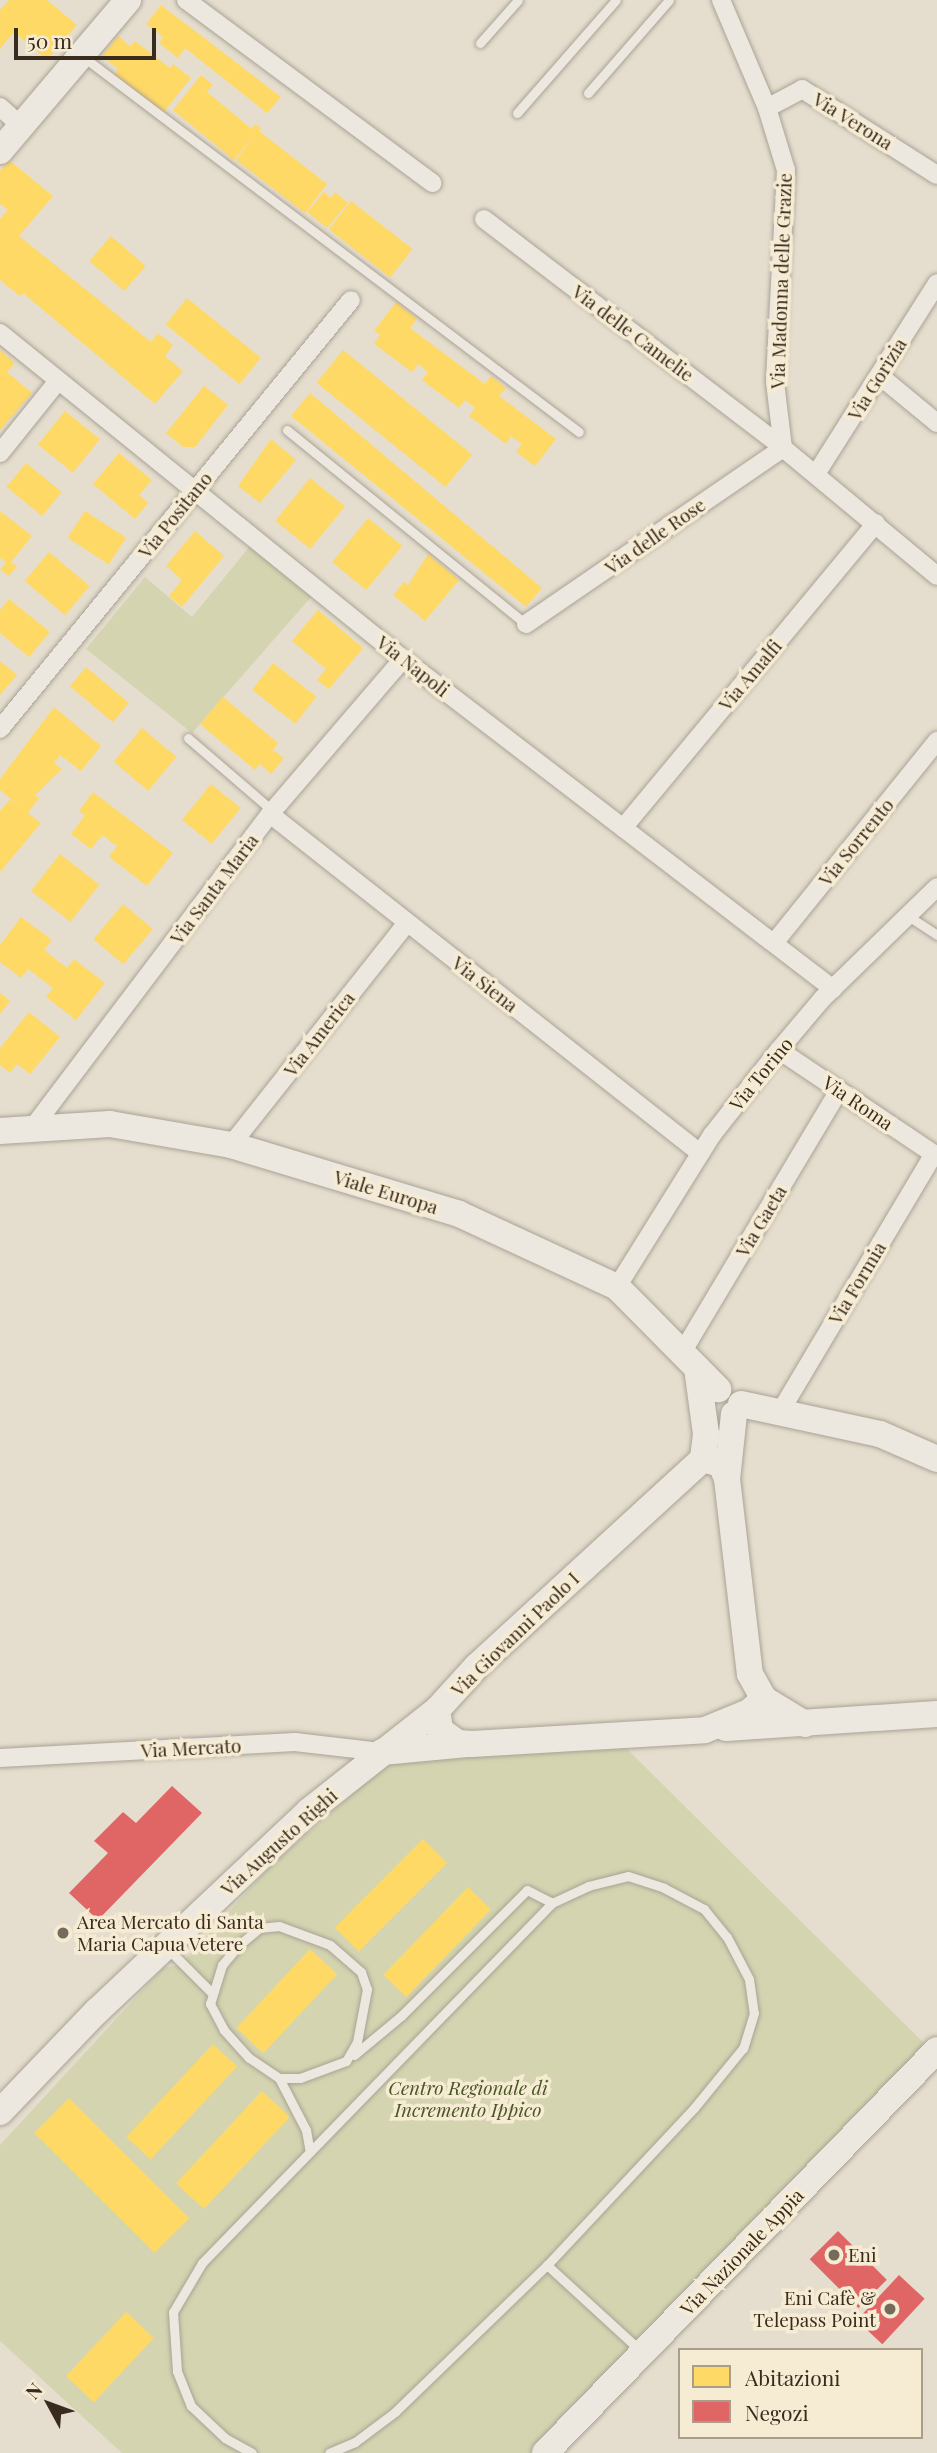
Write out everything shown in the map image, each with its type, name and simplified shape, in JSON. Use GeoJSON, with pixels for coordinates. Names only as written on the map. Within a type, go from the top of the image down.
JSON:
{"type":"FeatureCollection","features":[{"type":"Feature","properties":{"kind":"street"},"geometry":{"type":"LineString","coordinates":[[0,150],[128,0]]}},
{"type":"Feature","properties":{"kind":"street"},"geometry":{"type":"LineString","coordinates":[[186,0],[432,183]]}},
{"type":"Feature","properties":{"kind":"street","name":"Via Madonna delle Grazie"},"geometry":{"type":"LineString","coordinates":[[721,0],[767,108],[786,170],[775,382],[783,448]]}},
{"type":"Feature","properties":{"kind":"street","name":"Via Verona"},"geometry":{"type":"LineString","coordinates":[[767,108],[802,89],[937,175]]}},
{"type":"Feature","properties":{"kind":"street"},"geometry":{"type":"LineString","coordinates":[[0,107],[21,126]]}},
{"type":"Feature","properties":{"kind":"street","name":"Via delle Camelie"},"geometry":{"type":"LineString","coordinates":[[484,219],[783,448]]}},
{"type":"Feature","properties":{"kind":"street","name":"Via Gorizia"},"geometry":{"type":"LineString","coordinates":[[816,474],[937,284]]}},
{"type":"Feature","properties":{"kind":"street","name":"Via Positano"},"geometry":{"type":"LineString","coordinates":[[0,729],[351,300]]}},
{"type":"Feature","properties":{"kind":"street","name":"Via Napoli"},"geometry":{"type":"LineString","coordinates":[[0,333],[57,382],[403,659],[834,989]]}},
{"type":"Feature","properties":{"kind":"street"},"geometry":{"type":"LineString","coordinates":[[880,376],[937,423]]}},
{"type":"Feature","properties":{"kind":"street"},"geometry":{"type":"LineString","coordinates":[[0,453],[57,382]]}},
{"type":"Feature","properties":{"kind":"street"},"geometry":{"type":"LineString","coordinates":[[783,448],[937,576]]}},
{"type":"Feature","properties":{"kind":"street","name":"Via delle Rose"},"geometry":{"type":"LineString","coordinates":[[526,624],[783,448]]}},
{"type":"Feature","properties":{"kind":"street","name":"Via Amalfi"},"geometry":{"type":"LineString","coordinates":[[623,828],[876,523]]}},
{"type":"Feature","properties":{"kind":"street","name":"Via Santa Maria"},"geometry":{"type":"LineString","coordinates":[[34,1126],[272,812],[403,659]]}},
{"type":"Feature","properties":{"kind":"street","name":"Via Sorrento"},"geometry":{"type":"LineString","coordinates":[[774,943],[937,741]]}},
{"type":"Feature","properties":{"kind":"street","name":"Via Siena"},"geometry":{"type":"LineString","coordinates":[[272,812],[407,923],[700,1153]]}},
{"type":"Feature","properties":{"kind":"street","name":"Via Torino"},"geometry":{"type":"LineString","coordinates":[[617,1287],[700,1153],[779,1050],[834,989],[937,887]]}},
{"type":"Feature","properties":{"kind":"street","name":"Via America"},"geometry":{"type":"LineString","coordinates":[[231,1146],[407,923]]}},
{"type":"Feature","properties":{"kind":"street","name":"Via Roma"},"geometry":{"type":"LineString","coordinates":[[779,1050],[936,1155]]}},
{"type":"Feature","properties":{"kind":"street","name":"Via Gaeta"},"geometry":{"type":"LineString","coordinates":[[690,1359],[839,1090]]}},
{"type":"Feature","properties":{"kind":"street","name":"Viale Europa"},"geometry":{"type":"LineString","coordinates":[[0,1131],[34,1126],[110,1124],[231,1146],[459,1214],[617,1287],[718,1389],[712,1402],[715,1411],[737,1409]]}},
{"type":"Feature","properties":{"kind":"street","name":"Via Formia"},"geometry":{"type":"LineString","coordinates":[[780,1412],[936,1155]]}},
{"type":"Feature","properties":{"kind":"street"},"geometry":{"type":"LineString","coordinates":[[690,1359],[705,1414],[703,1460],[720,1464],[727,1479]]}},
{"type":"Feature","properties":{"kind":"street"},"geometry":{"type":"LineString","coordinates":[[805,1724],[764,1699],[750,1674],[727,1479],[737,1409],[780,1412],[880,1434],[937,1459]]}},
{"type":"Feature","properties":{"kind":"street","name":"Via Giovanni Paolo I"},"geometry":{"type":"LineString","coordinates":[[703,1460],[477,1667],[437,1710],[440,1730],[458,1743],[472,1744],[705,1730],[749,1712],[764,1699]]}},
{"type":"Feature","properties":{"kind":"street","name":"Via Augusto Righi"},"geometry":{"type":"LineString","coordinates":[[0,2112],[166,1947],[309,1811],[437,1710]]}},
{"type":"Feature","properties":{"kind":"street"},"geometry":{"type":"LineString","coordinates":[[705,1730],[937,1714]]}},
{"type":"Feature","properties":{"kind":"street","name":"Via Mercato"},"geometry":{"type":"LineString","coordinates":[[0,1758],[295,1742],[382,1752]]}},
{"type":"Feature","properties":{"kind":"street"},"geometry":{"type":"LineString","coordinates":[[382,1752],[472,1744]]}},
{"type":"Feature","properties":{"kind":"street","name":"Via Nazionale Appia"},"geometry":{"type":"LineString","coordinates":[[545,2453],[937,2050]]}},
{"type":"Feature","properties":{"kind":"lane"},"geometry":{"type":"LineString","coordinates":[[480,43],[518,0]]}},
{"type":"Feature","properties":{"kind":"lane"},"geometry":{"type":"LineString","coordinates":[[517,113],[616,0]]}},
{"type":"Feature","properties":{"kind":"lane"},"geometry":{"type":"LineString","coordinates":[[588,93],[668,0]]}},
{"type":"Feature","properties":{"kind":"lane"},"geometry":{"type":"LineString","coordinates":[[81,55],[579,432]]}},
{"type":"Feature","properties":{"kind":"lane"},"geometry":{"type":"LineString","coordinates":[[287,430],[526,624]]}},
{"type":"Feature","properties":{"kind":"lane"},"geometry":{"type":"LineString","coordinates":[[188,738],[272,812]]}},
{"type":"Feature","properties":{"kind":"lane"},"geometry":{"type":"LineString","coordinates":[[908,916],[937,935]]}},
{"type":"Feature","properties":{"kind":"lane"},"geometry":{"type":"LineString","coordinates":[[252,2453],[225,2438],[191,2406],[177,2371],[173,2312],[202,2263],[552,1903],[588,1886],[628,1876],[664,1888],[704,1909],[727,1937],[749,1979],[754,2013],[743,2048],[722,2075],[547,2265],[395,2412],[355,2442],[329,2453]]}},
{"type":"Feature","properties":{"kind":"lane"},"geometry":{"type":"LineString","coordinates":[[279,2078],[300,2078],[346,2061],[401,2016],[527,1890],[552,1903]]}},
{"type":"Feature","properties":{"kind":"lane"},"geometry":{"type":"LineString","coordinates":[[310,2152],[306,2130],[279,2078],[249,2057],[224,2030],[210,2004],[222,1965],[259,1928],[279,1926],[312,1935],[346,1957],[360,1972],[367,1989],[357,2042],[346,2061]]}},
{"type":"Feature","properties":{"kind":"lane"},"geometry":{"type":"LineString","coordinates":[[166,1947],[212,1993]]}},
{"type":"Feature","properties":{"kind":"lane"},"geometry":{"type":"LineString","coordinates":[[547,2265],[644,2354]]}},
{"type":"Feature","properties":{"kind":"green space"},"geometry":{"type":"Polygon","coordinates":[[[250,546],[312,596],[192,733],[86,649],[145,577],[192,617],[250,546]]]}},
{"type":"Feature","properties":{"kind":"green space","name":"Centro Regionale di Incremento Ippico"},"geometry":{"type":"Polygon","coordinates":[[[625,1747],[934,2053],[545,2453],[122,2453],[0,2341],[0,2145],[164,1967],[179,1966],[267,1870],[394,1757],[625,1747]]]}},
{"type":"Feature","properties":{"kind":"building: Abitazioni"},"geometry":{"type":"Polygon","coordinates":[[[9,0],[47,0],[77,25],[47,60],[14,32],[0,49],[0,10],[9,0]]]}},
{"type":"Feature","properties":{"kind":"building: Abitazioni"},"geometry":{"type":"Polygon","coordinates":[[[161,5],[281,97],[267,113],[185,48],[178,58],[159,43],[163,37],[146,24],[161,5]]]}},
{"type":"Feature","properties":{"kind":"building: Abitazioni"},"geometry":{"type":"Polygon","coordinates":[[[118,36],[130,46],[135,41],[170,68],[173,64],[191,78],[163,113],[114,74],[118,69],[102,56],[118,36]]]}},
{"type":"Feature","properties":{"kind":"building: Abitazioni"},"geometry":{"type":"Polygon","coordinates":[[[201,75],[213,85],[207,92],[252,129],[255,124],[261,128],[259,131],[327,184],[305,213],[236,160],[255,134],[234,160],[173,110],[201,75]]]}},
{"type":"Feature","properties":{"kind":"building: Abitazioni"},"geometry":{"type":"Polygon","coordinates":[[[9,160],[53,196],[19,236],[151,342],[158,333],[173,345],[165,356],[183,371],[155,404],[23,293],[20,296],[0,280],[0,219],[8,210],[0,204],[0,171],[9,160]]]}},
{"type":"Feature","properties":{"kind":"building: Abitazioni"},"geometry":{"type":"Polygon","coordinates":[[[324,192],[331,198],[335,192],[348,203],[327,228],[307,212],[324,192]]]}},
{"type":"Feature","properties":{"kind":"building: Abitazioni"},"geometry":{"type":"Polygon","coordinates":[[[351,201],[412,249],[390,277],[329,229],[351,201]]]}},
{"type":"Feature","properties":{"kind":"building: Abitazioni"},"geometry":{"type":"Polygon","coordinates":[[[111,236],[146,266],[124,291],[89,261],[111,236]]]}},
{"type":"Feature","properties":{"kind":"building: Abitazioni"},"geometry":{"type":"Polygon","coordinates":[[[187,298],[261,358],[239,384],[166,324],[187,298]]]}},
{"type":"Feature","properties":{"kind":"building: Abitazioni"},"geometry":{"type":"Polygon","coordinates":[[[396,302],[417,319],[410,328],[485,384],[491,376],[506,388],[499,396],[556,439],[535,466],[516,452],[522,444],[511,436],[506,444],[469,416],[475,408],[465,400],[459,408],[422,380],[428,372],[418,364],[412,372],[374,344],[380,335],[374,331],[396,302]]]}},
{"type":"Feature","properties":{"kind":"building: Abitazioni"},"geometry":{"type":"Polygon","coordinates":[[[0,350],[15,363],[7,372],[32,393],[0,430],[0,350]]]}},
{"type":"Feature","properties":{"kind":"building: Abitazioni"},"geometry":{"type":"Polygon","coordinates":[[[343,350],[472,454],[446,487],[317,383],[343,350]]]}},
{"type":"Feature","properties":{"kind":"building: Abitazioni"},"geometry":{"type":"Polygon","coordinates":[[[204,386],[228,405],[195,447],[183,447],[166,433],[204,386]]]}},
{"type":"Feature","properties":{"kind":"building: Abitazioni"},"geometry":{"type":"Polygon","coordinates":[[[310,393],[542,588],[526,607],[291,416],[310,393]]]}},
{"type":"Feature","properties":{"kind":"building: Abitazioni"},"geometry":{"type":"Polygon","coordinates":[[[65,411],[100,439],[73,473],[38,444],[65,411]]]}},
{"type":"Feature","properties":{"kind":"building: Abitazioni"},"geometry":{"type":"Polygon","coordinates":[[[271,439],[296,460],[260,503],[238,486],[271,439]]]}},
{"type":"Feature","properties":{"kind":"building: Abitazioni"},"geometry":{"type":"Polygon","coordinates":[[[119,453],[152,480],[139,495],[148,503],[135,519],[93,484],[119,453]]]}},
{"type":"Feature","properties":{"kind":"building: Abitazioni"},"geometry":{"type":"Polygon","coordinates":[[[26,463],[62,492],[42,516],[6,487],[26,463]]]}},
{"type":"Feature","properties":{"kind":"building: Abitazioni"},"geometry":{"type":"Polygon","coordinates":[[[310,478],[345,506],[310,549],[275,521],[310,478]]]}},
{"type":"Feature","properties":{"kind":"building: Abitazioni"},"geometry":{"type":"Polygon","coordinates":[[[0,511],[32,536],[11,562],[17,566],[9,576],[0,569],[6,563],[0,558],[0,511]]]}},
{"type":"Feature","properties":{"kind":"building: Abitazioni"},"geometry":{"type":"Polygon","coordinates":[[[85,511],[126,538],[109,565],[68,538],[85,511]]]}},
{"type":"Feature","properties":{"kind":"building: Abitazioni"},"geometry":{"type":"Polygon","coordinates":[[[368,518],[402,546],[366,590],[332,562],[368,518]]]}},
{"type":"Feature","properties":{"kind":"building: Abitazioni"},"geometry":{"type":"Polygon","coordinates":[[[195,531],[224,556],[182,607],[169,596],[182,580],[166,566],[195,531]]]}},
{"type":"Feature","properties":{"kind":"building: Abitazioni"},"geometry":{"type":"Polygon","coordinates":[[[49,552],[90,586],[65,615],[25,581],[49,552]]]}},
{"type":"Feature","properties":{"kind":"building: Abitazioni"},"geometry":{"type":"Polygon","coordinates":[[[428,554],[459,580],[425,621],[393,595],[404,582],[408,585],[428,554]]]}},
{"type":"Feature","properties":{"kind":"building: Abitazioni"},"geometry":{"type":"Polygon","coordinates":[[[9,599],[50,632],[29,657],[0,633],[0,610],[9,599]]]}},
{"type":"Feature","properties":{"kind":"building: Abitazioni"},"geometry":{"type":"Polygon","coordinates":[[[318,610],[363,648],[329,689],[317,680],[326,669],[292,641],[318,610]]]}},
{"type":"Feature","properties":{"kind":"building: Abitazioni"},"geometry":{"type":"Polygon","coordinates":[[[0,661],[17,675],[0,695],[0,661]]]}},
{"type":"Feature","properties":{"kind":"building: Abitazioni"},"geometry":{"type":"Polygon","coordinates":[[[273,663],[316,697],[295,724],[252,690],[273,663]]]}},
{"type":"Feature","properties":{"kind":"building: Abitazioni"},"geometry":{"type":"Polygon","coordinates":[[[86,667],[129,703],[113,722],[70,686],[86,667]]]}},
{"type":"Feature","properties":{"kind":"building: Abitazioni"},"geometry":{"type":"Polygon","coordinates":[[[223,697],[278,743],[273,750],[284,758],[271,774],[260,764],[255,770],[200,724],[223,697]]]}},
{"type":"Feature","properties":{"kind":"building: Abitazioni"},"geometry":{"type":"Polygon","coordinates":[[[54,707],[101,746],[81,771],[60,755],[54,763],[62,769],[35,795],[39,798],[28,813],[41,823],[0,872],[0,811],[10,799],[21,807],[0,790],[0,779],[54,707]]]}},
{"type":"Feature","properties":{"kind":"building: Abitazioni"},"geometry":{"type":"Polygon","coordinates":[[[142,728],[176,757],[148,791],[114,762],[142,728]]]}},
{"type":"Feature","properties":{"kind":"building: Abitazioni"},"geometry":{"type":"Polygon","coordinates":[[[211,784],[241,808],[212,844],[182,820],[211,784]]]}},
{"type":"Feature","properties":{"kind":"building: Abitazioni"},"geometry":{"type":"Polygon","coordinates":[[[93,792],[173,853],[147,886],[109,857],[117,846],[102,835],[91,849],[71,834],[85,815],[79,811],[93,792]]]}},
{"type":"Feature","properties":{"kind":"building: Abitazioni"},"geometry":{"type":"Polygon","coordinates":[[[60,854],[99,885],[70,922],[31,891],[60,854]]]}},
{"type":"Feature","properties":{"kind":"building: Abitazioni"},"geometry":{"type":"Polygon","coordinates":[[[123,904],[153,929],[123,964],[93,939],[123,904]]]}},
{"type":"Feature","properties":{"kind":"building: Abitazioni"},"geometry":{"type":"Polygon","coordinates":[[[21,917],[52,940],[44,950],[67,968],[74,959],[105,983],[76,1020],[46,997],[53,988],[28,969],[21,978],[0,962],[0,945],[21,917]]]}},
{"type":"Feature","properties":{"kind":"building: Abitazioni"},"geometry":{"type":"Polygon","coordinates":[[[0,993],[10,1001],[0,1014],[0,993]]]}},
{"type":"Feature","properties":{"kind":"building: Abitazioni"},"geometry":{"type":"Polygon","coordinates":[[[29,1012],[60,1037],[30,1074],[17,1064],[10,1073],[0,1065],[0,1048],[29,1012]]]}},
{"type":"Feature","properties":{"kind":"building: Abitazioni"},"geometry":{"type":"Polygon","coordinates":[[[423,1839],[447,1863],[359,1951],[335,1927],[423,1839]]]}},
{"type":"Feature","properties":{"kind":"building: Abitazioni"},"geometry":{"type":"Polygon","coordinates":[[[468,1887],[491,1909],[406,1997],[383,1975],[468,1887]]]}},
{"type":"Feature","properties":{"kind":"building: Abitazioni"},"geometry":{"type":"Polygon","coordinates":[[[310,1949],[337,1974],[263,2053],[236,2028],[310,1949]]]}},
{"type":"Feature","properties":{"kind":"building: Abitazioni"},"geometry":{"type":"Polygon","coordinates":[[[213,2044],[237,2067],[151,2159],[126,2137],[213,2044]]]}},
{"type":"Feature","properties":{"kind":"building: Abitazioni"},"geometry":{"type":"Polygon","coordinates":[[[262,2091],[290,2117],[204,2209],[176,2183],[262,2091]]]}},
{"type":"Feature","properties":{"kind":"building: Abitazioni"},"geometry":{"type":"Polygon","coordinates":[[[69,2098],[189,2218],[155,2253],[34,2133],[69,2098]]]}},
{"type":"Feature","properties":{"kind":"building: Abitazioni"},"geometry":{"type":"Polygon","coordinates":[[[126,2312],[154,2338],[94,2402],[66,2376],[126,2312]]]}},
{"type":"Feature","properties":{"kind":"building: Negozi"},"geometry":{"type":"Polygon","coordinates":[[[172,1786],[202,1813],[98,1920],[69,1893],[108,1853],[94,1841],[123,1812],[136,1823],[172,1786]]]}},
{"type":"Feature","properties":{"kind":"building: Negozi"},"geometry":{"type":"Polygon","coordinates":[[[838,2231],[887,2280],[859,2308],[810,2259],[838,2231]]]}},
{"type":"Feature","properties":{"kind":"building: Negozi","name":"Eni Cafè & Telepass Point"},"geometry":{"type":"Polygon","coordinates":[[[899,2275],[925,2299],[882,2344],[857,2320],[899,2275]]]}},
{"type":"Feature","properties":{"kind":"place","name":"Area Mercato di Santa Maria Capua Vetere"},"geometry":{"type":"Point","coordinates":[63,1933]}},
{"type":"Feature","properties":{"kind":"place","name":"Eni"},"geometry":{"type":"Point","coordinates":[834,2255]}},
{"type":"Feature","properties":{"kind":"place","name":"Eni Cafè & Telepass Point"},"geometry":{"type":"Point","coordinates":[890,2309]}}]}
